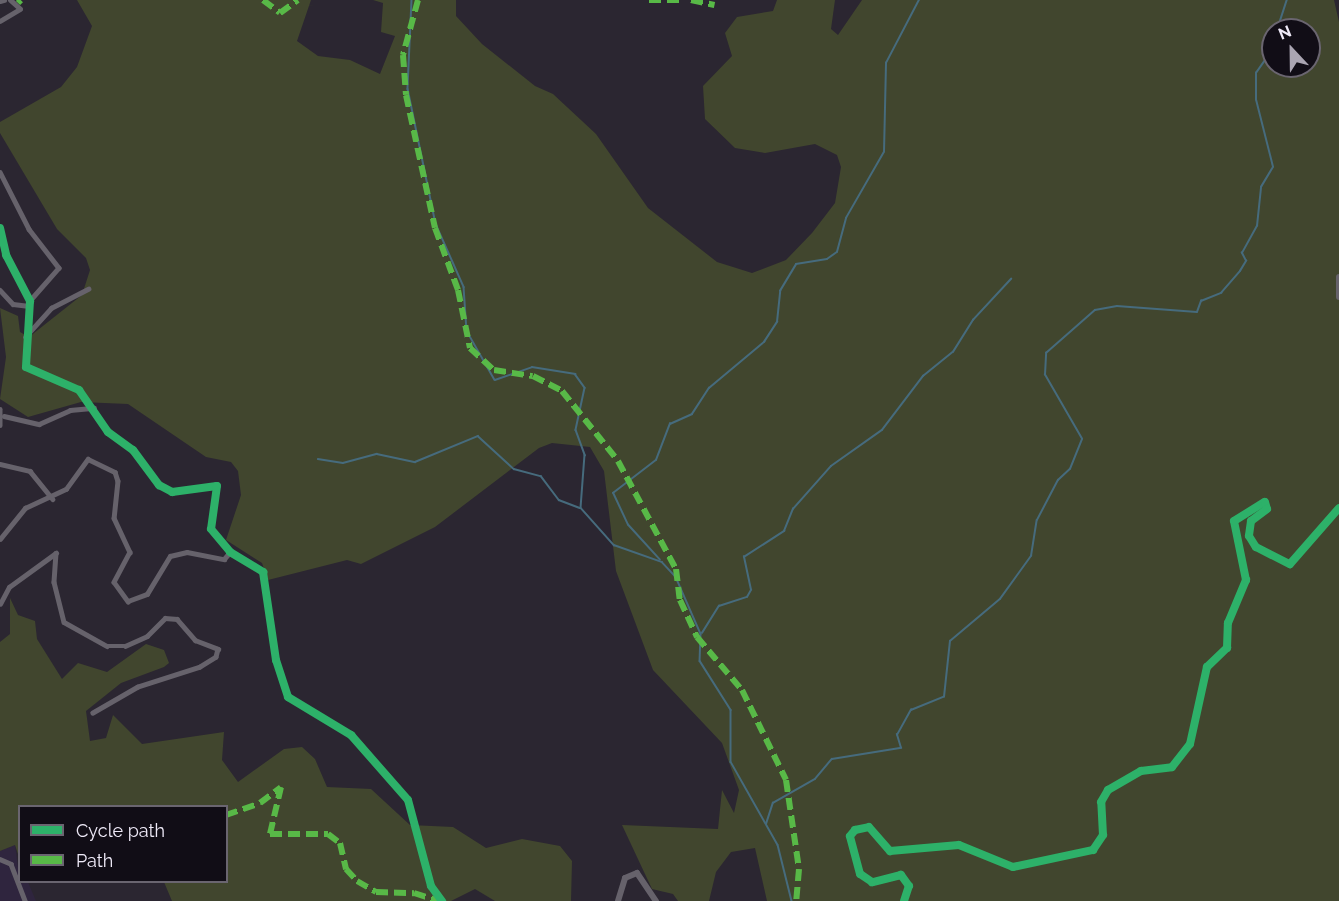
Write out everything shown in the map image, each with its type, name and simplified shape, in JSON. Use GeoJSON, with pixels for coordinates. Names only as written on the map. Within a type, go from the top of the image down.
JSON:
{"type":"FeatureCollection","features":[{"type":"Feature","properties":{"kind":"street"},"geometry":{"type":"LineString","coordinates":[[0,21],[18,13],[18,3],[10,0]]}},
{"type":"Feature","properties":{"kind":"street"},"geometry":{"type":"LineString","coordinates":[[0,172],[29,229],[60,268],[29,304],[13,304],[0,290]]}},
{"type":"Feature","properties":{"kind":"street"},"geometry":{"type":"LineString","coordinates":[[0,228],[6,255],[29,304],[24,362],[31,373],[62,380],[94,408],[108,432],[134,450],[159,485],[172,492],[217,486],[211,529],[230,552],[263,572],[276,660],[288,696],[351,735],[413,807],[431,886],[442,901]]}},
{"type":"Feature","properties":{"kind":"street"},"geometry":{"type":"LineString","coordinates":[[1339,277],[1339,297]]}},
{"type":"Feature","properties":{"kind":"street"},"geometry":{"type":"LineString","coordinates":[[25,337],[51,308],[88,289]]}},
{"type":"Feature","properties":{"kind":"street"},"geometry":{"type":"LineString","coordinates":[[0,409],[4,416],[39,424],[70,410],[94,408]]}},
{"type":"Feature","properties":{"kind":"street"},"geometry":{"type":"LineString","coordinates":[[0,424],[4,416]]}},
{"type":"Feature","properties":{"kind":"street"},"geometry":{"type":"LineString","coordinates":[[0,539],[25,508],[53,499],[66,489],[83,461],[115,472],[114,518],[130,552],[114,582],[128,601],[147,594],[170,556],[188,552],[224,559],[230,552]]}},
{"type":"Feature","properties":{"kind":"street"},"geometry":{"type":"LineString","coordinates":[[0,464],[30,471],[53,499]]}},
{"type":"Feature","properties":{"kind":"street"},"geometry":{"type":"LineString","coordinates":[[904,901],[909,886],[901,875],[872,882],[860,874],[850,836],[855,830],[869,827],[890,851],[959,845],[1013,867],[1093,850],[1103,835],[1101,802],[1108,790],[1141,771],[1172,767],[1190,744],[1207,667],[1227,648],[1228,623],[1246,579],[1234,521],[1265,502],[1267,509],[1251,521],[1249,536],[1256,548],[1290,564],[1339,508]]}},
{"type":"Feature","properties":{"kind":"street"},"geometry":{"type":"LineString","coordinates":[[0,604],[9,587],[57,553],[54,582],[64,622],[107,646],[125,646],[147,636],[165,618],[177,619],[195,640],[218,649],[216,657],[200,667],[138,687],[93,713]]}},
{"type":"Feature","properties":{"kind":"street"},"geometry":{"type":"LineString","coordinates":[[0,859],[11,864],[18,882]]}},
{"type":"Feature","properties":{"kind":"street"},"geometry":{"type":"LineString","coordinates":[[618,901],[625,878],[637,873],[656,901]]}},
{"type":"Feature","properties":{"kind":"street"},"geometry":{"type":"LineString","coordinates":[[18,883],[25,901]]}},
{"type":"Feature","properties":{"kind":"shaded area"},"geometry":{"type":"Polygon","coordinates":[[[15,845],[18,883],[28,883],[36,901],[0,901],[0,851],[15,845]]]}},
{"type":"Feature","properties":{"kind":"green space"},"geometry":{"type":"Polygon","coordinates":[[[77,0],[311,0],[297,41],[318,56],[350,60],[380,74],[395,36],[381,32],[383,3],[373,0],[456,0],[456,16],[482,44],[535,86],[553,94],[596,134],[648,208],[717,262],[752,273],[786,260],[812,233],[835,203],[841,167],[837,155],[815,144],[765,153],[735,148],[705,119],[703,86],[732,56],[725,33],[737,17],[773,11],[777,0],[835,0],[831,29],[838,35],[862,0],[1334,0],[1339,22],[1339,901],[767,901],[755,848],[731,852],[716,872],[709,901],[678,901],[673,894],[652,889],[622,825],[718,829],[722,790],[734,813],[739,790],[722,743],[653,670],[616,571],[604,471],[590,447],[552,443],[539,448],[435,527],[361,564],[347,560],[268,580],[262,563],[226,540],[241,495],[238,471],[231,462],[206,457],[128,404],[81,402],[28,417],[0,399],[6,357],[0,308],[18,316],[20,332],[29,337],[82,295],[90,270],[86,258],[57,229],[0,133],[0,122],[61,87],[77,67],[92,26],[77,0]]]}},
{"type":"Feature","properties":{"kind":"green space"},"geometry":{"type":"Polygon","coordinates":[[[10,598],[18,615],[35,621],[37,639],[62,679],[78,663],[107,672],[146,644],[164,650],[169,663],[164,667],[121,683],[86,711],[90,741],[106,738],[113,715],[142,744],[224,732],[222,760],[238,782],[284,749],[302,747],[315,759],[327,787],[371,789],[410,825],[453,827],[486,848],[522,839],[560,846],[572,861],[571,901],[495,901],[475,889],[451,901],[172,901],[164,883],[228,883],[228,805],[18,805],[18,854],[15,845],[0,851],[0,642],[10,634],[10,598]]]}},
{"type":"Feature","properties":{"kind":"waterway"},"geometry":{"type":"LineString","coordinates":[[412,0],[408,89],[436,224],[464,287],[467,331],[495,380],[532,367],[575,374],[585,388],[576,430],[585,455],[581,508],[614,545],[662,562],[676,577],[701,634],[700,661],[731,710],[731,762],[778,845],[792,901]]}},
{"type":"Feature","properties":{"kind":"waterway"},"geometry":{"type":"LineString","coordinates":[[660,560],[628,525],[613,493],[656,460],[670,424],[692,414],[709,388],[764,342],[777,322],[780,291],[796,264],[827,259],[837,252],[846,218],[884,152],[886,63],[919,0]]}},
{"type":"Feature","properties":{"kind":"waterway"},"geometry":{"type":"LineString","coordinates":[[1281,18],[1287,0]]}},
{"type":"Feature","properties":{"kind":"waterway"},"geometry":{"type":"LineString","coordinates":[[766,824],[773,803],[815,779],[832,759],[901,748],[897,735],[911,710],[944,697],[950,641],[1000,599],[1031,556],[1037,520],[1058,480],[1070,469],[1082,439],[1045,375],[1046,353],[1095,310],[1117,306],[1197,312],[1201,301],[1221,293],[1240,271],[1246,261],[1242,253],[1257,226],[1261,187],[1273,167],[1256,100],[1256,73],[1261,66]]}},
{"type":"Feature","properties":{"kind":"waterway"},"geometry":{"type":"LineString","coordinates":[[702,633],[719,606],[747,597],[751,590],[744,557],[784,531],[793,509],[831,466],[882,430],[923,376],[953,352],[973,320],[1011,279]]}},
{"type":"Feature","properties":{"kind":"waterway"},"geometry":{"type":"LineString","coordinates":[[318,459],[343,463],[377,454],[415,462],[478,436],[514,469],[541,476],[559,500],[580,508]]}},
{"type":"Feature","properties":{"kind":"marked path"},"geometry":{"type":"LineString","coordinates":[[18,3],[21,0]]}},
{"type":"Feature","properties":{"kind":"marked path"},"geometry":{"type":"LineString","coordinates":[[263,0],[280,13],[298,0]]}},
{"type":"Feature","properties":{"kind":"marked path"},"geometry":{"type":"LineString","coordinates":[[418,0],[403,55],[406,95],[435,228],[458,290],[470,348],[494,370],[533,376],[562,391],[618,461],[676,569],[680,600],[697,637],[742,690],[786,780],[799,869],[796,901]]}},
{"type":"Feature","properties":{"kind":"marked path"},"geometry":{"type":"LineString","coordinates":[[649,0],[679,0]]}},
{"type":"Feature","properties":{"kind":"marked path"},"geometry":{"type":"LineString","coordinates":[[691,0],[714,5]]}},
{"type":"Feature","properties":{"kind":"marked path"},"geometry":{"type":"LineString","coordinates":[[228,814],[260,803],[281,787],[270,834],[328,834],[340,843],[346,869],[357,881],[376,892],[414,893],[438,901]]}},
{"type":"Feature","properties":{"kind":"cycle path"},"geometry":{"type":"LineString","coordinates":[[0,228],[6,255],[30,301],[26,367],[79,390],[108,432],[133,450],[159,485],[172,492],[217,486],[211,529],[230,552],[263,572],[276,660],[288,697],[351,735],[408,800],[431,886],[442,901]]}},
{"type":"Feature","properties":{"kind":"cycle path"},"geometry":{"type":"LineString","coordinates":[[904,901],[909,886],[901,875],[872,882],[860,874],[850,836],[855,830],[869,827],[890,851],[959,845],[1013,867],[1093,850],[1103,835],[1101,802],[1108,790],[1141,771],[1172,767],[1190,744],[1207,667],[1227,648],[1228,623],[1246,580],[1234,521],[1265,502],[1267,509],[1251,521],[1249,536],[1256,547],[1290,564],[1339,508]]}}]}
